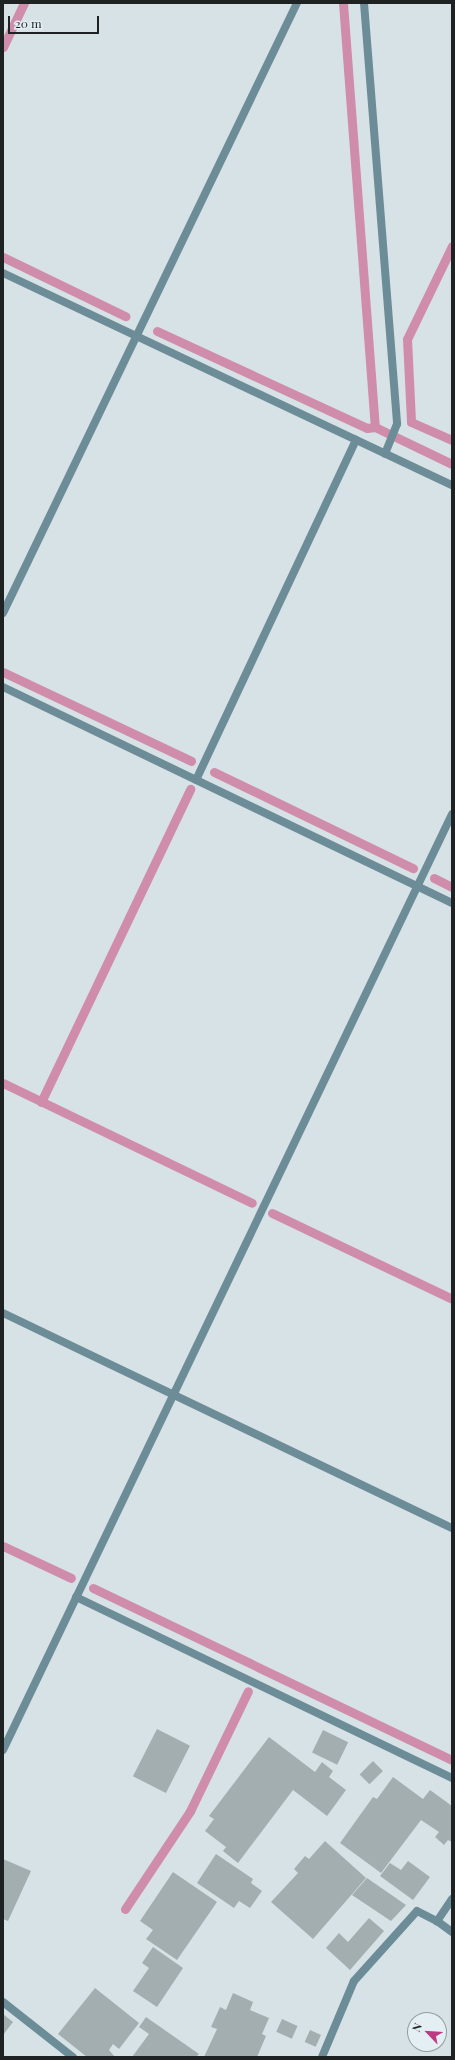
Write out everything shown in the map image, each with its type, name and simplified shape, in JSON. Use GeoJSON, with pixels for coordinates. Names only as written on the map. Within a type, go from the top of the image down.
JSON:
{"type":"FeatureCollection","features":[{"type":"Feature","properties":{"kind":"street"},"geometry":{"type":"LineString","coordinates":[[3,613],[297,3]]}},
{"type":"Feature","properties":{"kind":"street"},"geometry":{"type":"LineString","coordinates":[[364,3],[397,424],[385,454]]}},
{"type":"Feature","properties":{"kind":"street"},"geometry":{"type":"LineString","coordinates":[[3,273],[452,485]]}},
{"type":"Feature","properties":{"kind":"street"},"geometry":{"type":"LineString","coordinates":[[196,780],[356,440]]}},
{"type":"Feature","properties":{"kind":"street"},"geometry":{"type":"LineString","coordinates":[[3,686],[452,903]]}},
{"type":"Feature","properties":{"kind":"street"},"geometry":{"type":"LineString","coordinates":[[3,1750],[452,814]]}},
{"type":"Feature","properties":{"kind":"street"},"geometry":{"type":"LineString","coordinates":[[3,1313],[452,1528]]}},
{"type":"Feature","properties":{"kind":"street"},"geometry":{"type":"LineString","coordinates":[[76,1597],[452,1778]]}},
{"type":"Feature","properties":{"kind":"street"},"geometry":{"type":"LineString","coordinates":[[436,1921],[452,1899]]}},
{"type":"Feature","properties":{"kind":"street"},"geometry":{"type":"LineString","coordinates":[[322,2057],[354,1981],[417,1911],[436,1921],[452,1932]]}},
{"type":"Feature","properties":{"kind":"street"},"geometry":{"type":"LineString","coordinates":[[3,2002],[73,2057]]}},
{"type":"Feature","properties":{"kind":"building"},"geometry":{"type":"Polygon","coordinates":[[[157,1729],[190,1746],[166,1793],[133,1776],[157,1729]]]}},
{"type":"Feature","properties":{"kind":"building"},"geometry":{"type":"Polygon","coordinates":[[[323,1730],[348,1742],[337,1765],[312,1752],[323,1730]]]}},
{"type":"Feature","properties":{"kind":"building"},"geometry":{"type":"Polygon","coordinates":[[[269,1737],[315,1772],[322,1762],[333,1771],[329,1777],[346,1790],[327,1816],[293,1790],[238,1863],[223,1851],[226,1847],[205,1831],[214,1819],[209,1816],[269,1737]]]}},
{"type":"Feature","properties":{"kind":"building"},"geometry":{"type":"Polygon","coordinates":[[[373,1761],[383,1771],[369,1784],[360,1774],[373,1761]]]}},
{"type":"Feature","properties":{"kind":"building"},"geometry":{"type":"Polygon","coordinates":[[[393,1777],[423,1799],[430,1790],[452,1806],[452,1842],[448,1840],[444,1845],[435,1837],[439,1832],[421,1820],[381,1873],[340,1843],[373,1797],[377,1799],[393,1777]]]}},
{"type":"Feature","properties":{"kind":"building"},"geometry":{"type":"Polygon","coordinates":[[[325,1841],[366,1878],[313,1939],[271,1902],[298,1873],[294,1869],[305,1856],[309,1859],[325,1841]]]}},
{"type":"Feature","properties":{"kind":"building"},"geometry":{"type":"Polygon","coordinates":[[[216,1854],[253,1879],[251,1883],[262,1891],[250,1908],[239,1901],[234,1908],[197,1883],[216,1854]]]}},
{"type":"Feature","properties":{"kind":"building"},"geometry":{"type":"Polygon","coordinates":[[[3,1859],[31,1871],[8,1921],[3,1919],[3,1859]]]}},
{"type":"Feature","properties":{"kind":"building"},"geometry":{"type":"Polygon","coordinates":[[[408,1861],[430,1877],[413,1900],[380,1876],[390,1863],[401,1870],[408,1861]]]}},
{"type":"Feature","properties":{"kind":"building"},"geometry":{"type":"Polygon","coordinates":[[[173,1872],[217,1902],[177,1960],[146,1939],[153,1930],[140,1921],[173,1872]]]}},
{"type":"Feature","properties":{"kind":"building"},"geometry":{"type":"Polygon","coordinates":[[[367,1878],[406,1905],[391,1921],[352,1895],[367,1878]]]}},
{"type":"Feature","properties":{"kind":"building"},"geometry":{"type":"Polygon","coordinates":[[[369,1918],[384,1931],[350,1970],[326,1948],[339,1933],[348,1942],[369,1918]]]}},
{"type":"Feature","properties":{"kind":"building"},"geometry":{"type":"Polygon","coordinates":[[[153,1947],[183,1968],[157,2007],[133,1991],[149,1968],[142,1963],[153,1947]]]}},
{"type":"Feature","properties":{"kind":"building"},"geometry":{"type":"Polygon","coordinates":[[[95,1988],[139,2023],[119,2049],[113,2044],[109,2050],[115,2057],[87,2057],[58,2034],[95,1988]]]}},
{"type":"Feature","properties":{"kind":"building"},"geometry":{"type":"Polygon","coordinates":[[[233,1993],[253,2002],[250,2010],[269,2018],[262,2034],[266,2036],[257,2057],[204,2057],[217,2029],[211,2027],[220,2007],[226,2010],[233,1993]]]}},
{"type":"Feature","properties":{"kind":"building"},"geometry":{"type":"Polygon","coordinates":[[[3,2014],[13,2022],[3,2035],[3,2014]]]}},
{"type":"Feature","properties":{"kind":"building"},"geometry":{"type":"Polygon","coordinates":[[[146,2017],[199,2054],[196,2057],[132,2057],[149,2034],[139,2027],[146,2017]]]}},
{"type":"Feature","properties":{"kind":"building"},"geometry":{"type":"Polygon","coordinates":[[[282,2019],[298,2026],[292,2039],[276,2032],[282,2019]]]}},
{"type":"Feature","properties":{"kind":"building"},"geometry":{"type":"Polygon","coordinates":[[[310,2030],[321,2035],[316,2047],[305,2042],[310,2030]]]}},
{"type":"Feature","properties":{"kind":"waterway"},"geometry":{"type":"LineString","coordinates":[[3,47],[24,3]]}},
{"type":"Feature","properties":{"kind":"waterway"},"geometry":{"type":"LineString","coordinates":[[343,3],[375,427],[452,464]]}},
{"type":"Feature","properties":{"kind":"waterway"},"geometry":{"type":"LineString","coordinates":[[452,246],[407,339],[411,422],[452,440]]}},
{"type":"Feature","properties":{"kind":"waterway"},"geometry":{"type":"LineString","coordinates":[[3,257],[125,316]]}},
{"type":"Feature","properties":{"kind":"waterway"},"geometry":{"type":"LineString","coordinates":[[157,331],[367,428],[375,427]]}},
{"type":"Feature","properties":{"kind":"waterway"},"geometry":{"type":"LineString","coordinates":[[3,672],[191,761]]}},
{"type":"Feature","properties":{"kind":"waterway"},"geometry":{"type":"LineString","coordinates":[[214,772],[413,868]]}},
{"type":"Feature","properties":{"kind":"waterway"},"geometry":{"type":"LineString","coordinates":[[41,1102],[190,789]]}},
{"type":"Feature","properties":{"kind":"waterway"},"geometry":{"type":"LineString","coordinates":[[434,878],[452,887]]}},
{"type":"Feature","properties":{"kind":"waterway"},"geometry":{"type":"LineString","coordinates":[[3,1083],[252,1203]]}},
{"type":"Feature","properties":{"kind":"waterway"},"geometry":{"type":"LineString","coordinates":[[272,1213],[452,1299]]}},
{"type":"Feature","properties":{"kind":"waterway"},"geometry":{"type":"LineString","coordinates":[[3,1546],[71,1578]]}},
{"type":"Feature","properties":{"kind":"waterway"},"geometry":{"type":"LineString","coordinates":[[93,1588],[452,1760]]}},
{"type":"Feature","properties":{"kind":"waterway"},"geometry":{"type":"LineString","coordinates":[[125,1909],[190,1811],[248,1691]]}}]}
